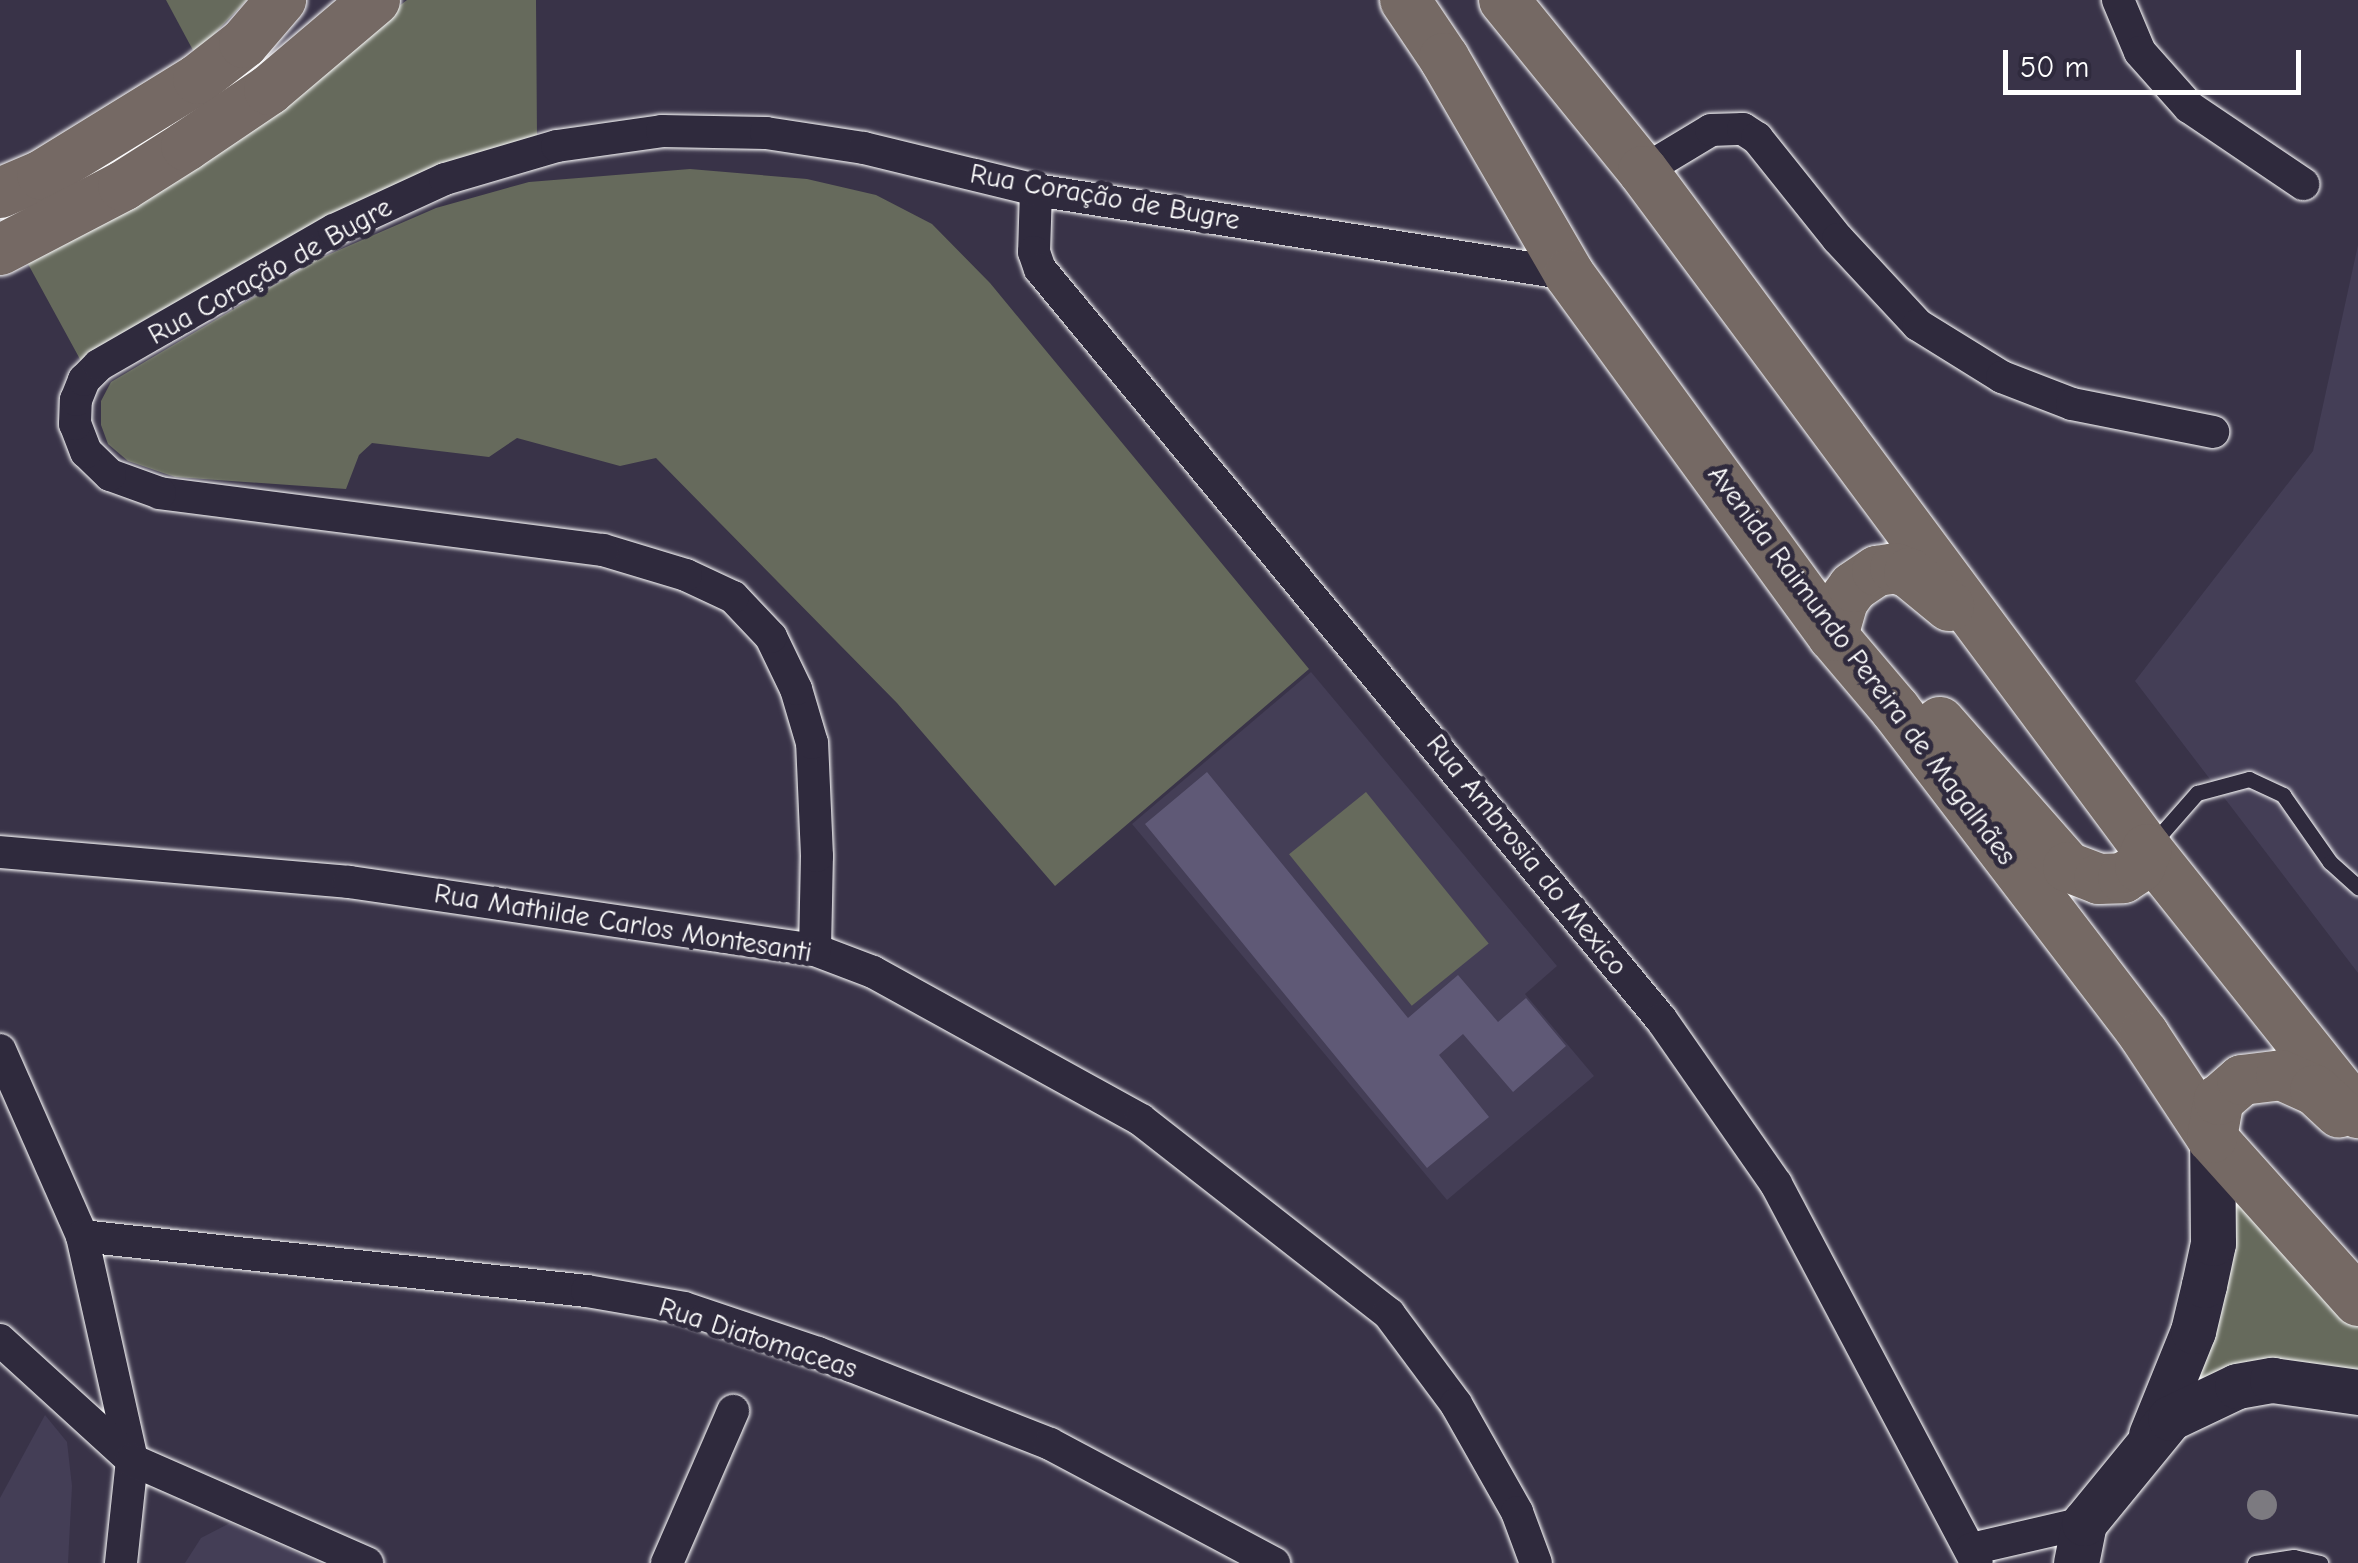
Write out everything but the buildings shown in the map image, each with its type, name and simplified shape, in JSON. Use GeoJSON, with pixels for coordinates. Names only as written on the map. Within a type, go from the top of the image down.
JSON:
{"type":"FeatureCollection","features":[{"type":"Feature","properties":{"kind":"main road"},"geometry":{"type":"LineString","coordinates":[[0,193],[42,174],[198,79],[244,42],[280,0]]}},
{"type":"Feature","properties":{"kind":"main road"},"geometry":{"type":"LineString","coordinates":[[0,250],[123,186],[186,146],[269,90],[375,0]]}},
{"type":"Feature","properties":{"kind":"main road","name":"Avenida Raimundo Pereira de Magalhães"},"geometry":{"type":"LineString","coordinates":[[1405,0],[1444,58],[1570,274],[1833,636],[1895,709],[2144,1035],[2212,1138],[2358,1301]]}},
{"type":"Feature","properties":{"kind":"main road"},"geometry":{"type":"LineString","coordinates":[[1504,0],[1643,172],[2147,850],[2358,1113]]}},
{"type":"Feature","properties":{"kind":"main road"},"geometry":{"type":"LineString","coordinates":[[1833,636],[1843,601],[1853,587],[1877,571],[1895,568],[1933,589],[2020,677]]}},
{"type":"Feature","properties":{"kind":"main road"},"geometry":{"type":"LineString","coordinates":[[1895,709],[1931,716],[1950,729],[2068,867],[2099,879],[2123,878],[2140,866],[2147,850]]}},
{"type":"Feature","properties":{"kind":"main road"},"geometry":{"type":"LineString","coordinates":[[2148,1442],[2193,1331],[2213,1243],[2212,1138],[2219,1100],[2242,1080],[2280,1075],[2315,1090],[2358,1128]]}},
{"type":"Feature","properties":{"kind":"main road"},"geometry":{"type":"LineString","coordinates":[[2080,1543],[2148,1442],[2170,1418],[2237,1386],[2272,1380],[2358,1392]]}},
{"type":"Feature","properties":{"kind":"street"},"geometry":{"type":"LineString","coordinates":[[2118,0],[2140,52],[2189,107],[2303,184]]}},
{"type":"Feature","properties":{"kind":"street"},"geometry":{"type":"LineString","coordinates":[[1643,172],[1711,130],[1742,129],[1757,138],[1838,239],[1918,325],[2002,377],[2072,404],[2214,432]]}},
{"type":"Feature","properties":{"kind":"street","name":"Rua Coração de Bugre"},"geometry":{"type":"LineString","coordinates":[[815,950],[817,856],[812,743],[796,689],[771,637],[732,597],[686,575],[603,550],[160,493],[110,476],[86,452],[75,424],[76,400],[84,380],[99,365],[334,230],[444,179],[557,146],[662,131],[766,133],[864,148],[1036,190],[1570,274]]}},
{"type":"Feature","properties":{"kind":"street","name":"Rua Ambrosia do Mexico"},"geometry":{"type":"LineString","coordinates":[[1036,190],[1034,252],[1040,270],[1660,1019],[1776,1184],[1974,1556]]}},
{"type":"Feature","properties":{"kind":"street","name":"Rua Mathilde Carlos Montesanti"},"geometry":{"type":"LineString","coordinates":[[0,852],[350,882],[815,950],[873,972],[1142,1120],[1389,1314],[1456,1404],[1517,1512],[1536,1563]]}},
{"type":"Feature","properties":{"kind":"street"},"geometry":{"type":"LineString","coordinates":[[0,1050],[82,1236],[132,1460],[121,1563]]}},
{"type":"Feature","properties":{"kind":"street","name":"Rua Diatomaceas"},"geometry":{"type":"LineString","coordinates":[[82,1236],[587,1291],[684,1308],[818,1353],[1050,1444],[1274,1563]]}},
{"type":"Feature","properties":{"kind":"street"},"geometry":{"type":"LineString","coordinates":[[0,1340],[132,1460],[368,1563]]}},
{"type":"Feature","properties":{"kind":"street"},"geometry":{"type":"LineString","coordinates":[[666,1563],[734,1410]]}},
{"type":"Feature","properties":{"kind":"street"},"geometry":{"type":"LineString","coordinates":[[1974,1556],[2080,1543]]}},
{"type":"Feature","properties":{"kind":"lane"},"geometry":{"type":"LineString","coordinates":[[2147,850],[2197,793],[2249,779],[2283,796],[2330,862],[2358,887]]}},
{"type":"Feature","properties":{"kind":"lane"},"geometry":{"type":"LineString","coordinates":[[2255,1563],[2320,1563]]}},
{"type":"Feature","properties":{"kind":"shaded area"},"geometry":{"type":"Polygon","coordinates":[[[2358,245],[2358,973],[2135,681],[2313,451],[2358,245]]]}},
{"type":"Feature","properties":{"kind":"shaded area"},"geometry":{"type":"Polygon","coordinates":[[[1311,672],[1557,966],[1525,994],[1594,1076],[1447,1200],[1132,824],[1311,672]]]}},
{"type":"Feature","properties":{"kind":"shaded area"},"geometry":{"type":"Polygon","coordinates":[[[45,1415],[67,1442],[72,1486],[68,1563],[0,1563],[0,1498],[45,1415]]]}},
{"type":"Feature","properties":{"kind":"shaded area"},"geometry":{"type":"Polygon","coordinates":[[[230,1523],[319,1563],[185,1563],[201,1538],[230,1523]]]}},
{"type":"Feature","properties":{"kind":"green space"},"geometry":{"type":"Polygon","coordinates":[[[166,0],[247,0],[195,54],[166,0]]]}},
{"type":"Feature","properties":{"kind":"green space"},"geometry":{"type":"Polygon","coordinates":[[[407,0],[536,0],[537,138],[342,212],[151,316],[81,361],[22,253],[276,102],[407,0]]]}},
{"type":"Feature","properties":{"kind":"green space"},"geometry":{"type":"Polygon","coordinates":[[[690,169],[807,179],[876,195],[932,224],[990,283],[1309,669],[1055,886],[897,703],[656,458],[620,466],[517,438],[489,457],[372,443],[359,455],[346,489],[175,477],[128,461],[108,444],[101,425],[101,401],[111,382],[316,260],[436,208],[529,182],[690,169]]]}},
{"type":"Feature","properties":{"kind":"green space"},"geometry":{"type":"Polygon","coordinates":[[[1366,792],[1489,944],[1412,1006],[1289,854],[1366,792]]]}},
{"type":"Feature","properties":{"kind":"green space"},"geometry":{"type":"Polygon","coordinates":[[[2226,1173],[2358,1319],[2358,1372],[2194,1390],[2226,1173]]]}}]}
